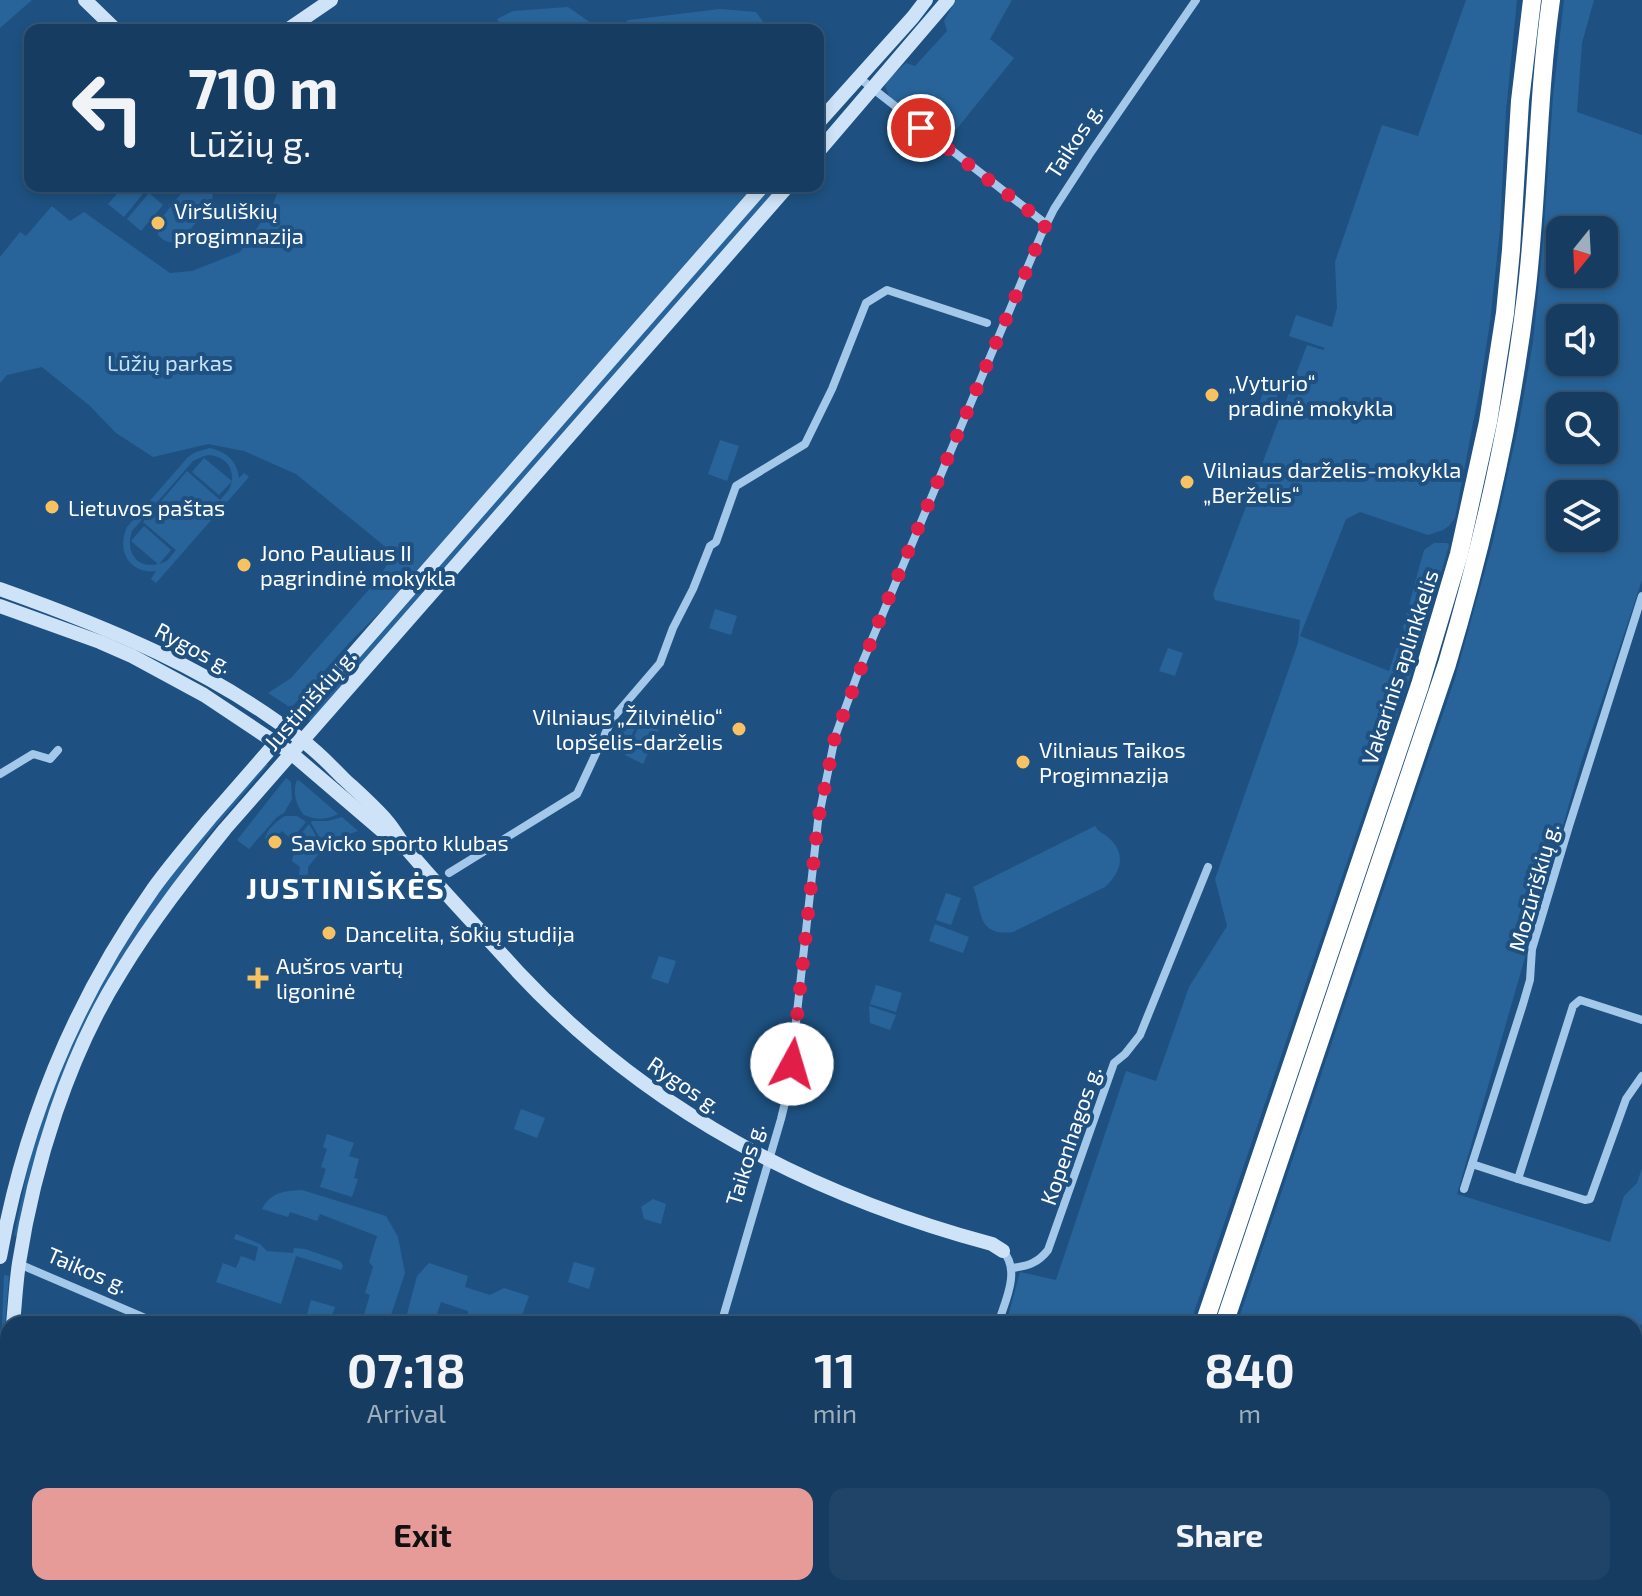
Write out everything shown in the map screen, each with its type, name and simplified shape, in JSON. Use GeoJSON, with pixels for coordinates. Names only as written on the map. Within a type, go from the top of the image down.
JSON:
{"type":"FeatureCollection","features":[{"type":"Feature","properties":{"kind":"highway","name":"Vakarinis aplinkkelis"},"geometry":{"type":"LineString","coordinates":[[1207,1316],[1420,685],[1459,554],[1488,422],[1505,313],[1520,101],[1532,0]]}},
{"type":"Feature","properties":{"kind":"highway","name":"Vakarinis aplinkkelis"},"geometry":{"type":"LineString","coordinates":[[1227,1316],[1442,678],[1479,553],[1508,415],[1524,309],[1540,93],[1551,0]]}},
{"type":"Feature","properties":{"kind":"main road"},"geometry":{"type":"LineString","coordinates":[[85,0],[110,24]]}},
{"type":"Feature","properties":{"kind":"main road"},"geometry":{"type":"LineString","coordinates":[[296,24],[331,0]]}},
{"type":"Feature","properties":{"kind":"main road"},"geometry":{"type":"LineString","coordinates":[[824,116],[926,0]]}},
{"type":"Feature","properties":{"kind":"main road"},"geometry":{"type":"LineString","coordinates":[[824,145],[948,0]]}},
{"type":"Feature","properties":{"kind":"main road","name":"Justiniškių g."},"geometry":{"type":"LineString","coordinates":[[0,1255],[14,1190],[36,1117],[62,1048],[115,947],[154,888],[287,729],[758,192]]}},
{"type":"Feature","properties":{"kind":"main road","name":"Justiniškių g."},"geometry":{"type":"LineString","coordinates":[[14,1316],[19,1264],[39,1167],[54,1119],[79,1055],[127,961],[179,886],[225,829],[783,192]]}},
{"type":"Feature","properties":{"kind":"main road","name":"Rygos g."},"geometry":{"type":"LineString","coordinates":[[0,589],[108,629],[163,654],[211,679],[303,740],[386,820],[409,853],[521,975],[591,1041],[633,1076],[681,1109],[768,1160],[850,1197],[887,1212],[992,1244],[1003,1251]]}},
{"type":"Feature","properties":{"kind":"main road","name":"Rygos g."},"geometry":{"type":"LineString","coordinates":[[0,606],[100,642],[204,695],[291,753],[409,853]]}},
{"type":"Feature","properties":{"kind":"main road","name":"Taikos g."},"geometry":{"type":"LineString","coordinates":[[0,1255],[19,1264]]}},
{"type":"Feature","properties":{"kind":"street","name":"Taikos g."},"geometry":{"type":"LineString","coordinates":[[723,1316],[789,1086],[816,837],[835,737],[882,612],[1046,224],[1089,155],[1196,0]]}},
{"type":"Feature","properties":{"kind":"street"},"geometry":{"type":"LineString","coordinates":[[858,77],[1046,224]]}},
{"type":"Feature","properties":{"kind":"street"},"geometry":{"type":"LineString","coordinates":[[449,873],[577,794],[612,719],[660,663],[710,546],[716,542],[736,486],[805,444],[832,389],[866,303],[887,290],[987,323]]}},
{"type":"Feature","properties":{"kind":"street","name":"Mozūriškių g."},"geometry":{"type":"LineString","coordinates":[[1464,1189],[1530,980],[1532,949],[1564,840],[1642,596]]}},
{"type":"Feature","properties":{"kind":"street"},"geometry":{"type":"LineString","coordinates":[[0,774],[33,754],[50,759],[58,750]]}},
{"type":"Feature","properties":{"kind":"street","name":"Kopenhagos g."},"geometry":{"type":"LineString","coordinates":[[1012,1268],[1032,1264],[1048,1250],[1114,1063],[1140,1035],[1208,867]]}},
{"type":"Feature","properties":{"kind":"street"},"geometry":{"type":"LineString","coordinates":[[1518,1179],[1573,1006],[1580,1000],[1642,1020]]}},
{"type":"Feature","properties":{"kind":"street"},"geometry":{"type":"LineString","coordinates":[[1472,1164],[1590,1199],[1626,1099],[1642,1076]]}},
{"type":"Feature","properties":{"kind":"street"},"geometry":{"type":"LineString","coordinates":[[1000,1316],[1012,1268],[1010,1259],[1003,1251]]}},
{"type":"Feature","properties":{"kind":"street","name":"Taikos g."},"geometry":{"type":"LineString","coordinates":[[19,1264],[140,1316]]}},
{"type":"Feature","properties":{"kind":"green space"},"geometry":{"type":"Polygon","coordinates":[[[0,0],[32,0],[0,28],[0,0]]]}},
{"type":"Feature","properties":{"kind":"green space"},"geometry":{"type":"Polygon","coordinates":[[[956,0],[1012,0],[990,39],[1014,58],[947,141],[889,96],[885,86],[888,79],[906,63],[915,66],[947,31],[944,21],[956,0]]]}},
{"type":"Feature","properties":{"kind":"green space"},"geometry":{"type":"Polygon","coordinates":[[[1466,0],[1517,0],[1490,322],[1455,518],[1443,530],[1428,535],[1360,512],[1346,519],[1300,636],[1389,671],[1397,647],[1411,660],[1412,671],[1193,1316],[1008,1316],[1020,1272],[1056,1280],[1126,1071],[1156,1081],[1189,987],[1227,926],[1215,879],[1298,643],[1300,620],[1215,600],[1213,594],[1307,345],[1325,348],[1289,336],[1296,315],[1332,327],[1337,308],[1335,262],[1382,125],[1418,136],[1466,0]]]}},
{"type":"Feature","properties":{"kind":"green space"},"geometry":{"type":"Polygon","coordinates":[[[1564,0],[1594,0],[1582,43],[1577,112],[1642,135],[1642,580],[1580,766],[1457,1194],[1610,1242],[1624,1196],[1637,1183],[1642,1168],[1642,1316],[1240,1316],[1455,678],[1492,545],[1533,342],[1564,0]]]}},
{"type":"Feature","properties":{"kind":"green space"},"geometry":{"type":"Polygon","coordinates":[[[568,7],[593,24],[500,24],[497,19],[513,11],[568,7]]]}},
{"type":"Feature","properties":{"kind":"green space"},"geometry":{"type":"Polygon","coordinates":[[[720,9],[756,12],[765,24],[621,24],[629,20],[720,9]]]}},
{"type":"Feature","properties":{"kind":"green space"},"geometry":{"type":"Polygon","coordinates":[[[119,192],[144,192],[124,217],[108,204],[119,192]]]}},
{"type":"Feature","properties":{"kind":"green space"},"geometry":{"type":"Polygon","coordinates":[[[182,192],[213,192],[212,200],[201,217],[176,241],[166,241],[158,235],[157,224],[182,192]]]}},
{"type":"Feature","properties":{"kind":"green space","name":"Lūžių parkas"},"geometry":{"type":"Polygon","coordinates":[[[278,192],[752,192],[405,587],[291,708],[268,693],[291,678],[380,577],[393,553],[296,474],[244,451],[208,444],[153,457],[116,433],[90,406],[42,367],[7,375],[0,383],[0,257],[20,232],[26,236],[52,206],[70,221],[84,212],[170,273],[192,271],[240,252],[272,207],[278,192]]]}},
{"type":"Feature","properties":{"kind":"green space"},"geometry":{"type":"Polygon","coordinates":[[[765,192],[777,192],[311,722],[308,719],[455,545],[765,192]]]}},
{"type":"Feature","properties":{"kind":"green space"},"geometry":{"type":"Polygon","coordinates":[[[149,193],[163,205],[141,231],[127,219],[149,193]]]}},
{"type":"Feature","properties":{"kind":"green space"},"geometry":{"type":"Polygon","coordinates":[[[1268,376],[1282,381],[1273,409],[1259,405],[1268,376]]]}},
{"type":"Feature","properties":{"kind":"green space"},"geometry":{"type":"Polygon","coordinates":[[[720,440],[739,446],[727,481],[708,474],[720,440]]]}},
{"type":"Feature","properties":{"kind":"green space"},"geometry":{"type":"Polygon","coordinates":[[[210,448],[221,452],[233,462],[239,478],[244,473],[249,477],[156,583],[151,579],[156,571],[132,565],[124,552],[124,536],[127,527],[188,457],[210,448]],[[210,455],[193,461],[132,531],[130,545],[134,557],[144,564],[158,564],[131,541],[144,526],[171,550],[159,564],[167,561],[176,550],[143,522],[187,471],[220,500],[229,490],[232,476],[224,460],[210,455]]]}},
{"type":"Feature","properties":{"kind":"green space"},"geometry":{"type":"Polygon","coordinates":[[[204,458],[232,481],[219,495],[192,472],[204,458]]]}},
{"type":"Feature","properties":{"kind":"green space"},"geometry":{"type":"Polygon","coordinates":[[[1434,543],[1449,545],[1421,644],[1418,645],[1408,640],[1403,627],[1424,550],[1434,543]]]}},
{"type":"Feature","properties":{"kind":"green space"},"geometry":{"type":"Polygon","coordinates":[[[715,609],[737,616],[731,635],[709,628],[715,609]]]}},
{"type":"Feature","properties":{"kind":"green space"},"geometry":{"type":"Polygon","coordinates":[[[1168,648],[1183,653],[1175,676],[1159,671],[1168,648]]]}},
{"type":"Feature","properties":{"kind":"green space"},"geometry":{"type":"Polygon","coordinates":[[[628,717],[638,721],[623,754],[608,747],[618,725],[628,717]]]}},
{"type":"Feature","properties":{"kind":"green space"},"geometry":{"type":"Polygon","coordinates":[[[641,722],[659,730],[643,764],[625,755],[641,722]]]}},
{"type":"Feature","properties":{"kind":"green space"},"geometry":{"type":"Polygon","coordinates":[[[265,762],[268,765],[205,839],[102,995],[18,1237],[14,1235],[38,1119],[83,1012],[150,903],[195,843],[265,762]]]}},
{"type":"Feature","properties":{"kind":"green space"},"geometry":{"type":"Polygon","coordinates":[[[286,778],[291,782],[292,799],[284,813],[249,849],[237,840],[286,778]]]}},
{"type":"Feature","properties":{"kind":"green space"},"geometry":{"type":"Polygon","coordinates":[[[297,780],[338,814],[321,819],[304,815],[296,798],[297,780]]]}},
{"type":"Feature","properties":{"kind":"green space"},"geometry":{"type":"Polygon","coordinates":[[[285,816],[297,816],[306,822],[295,835],[297,838],[293,841],[282,831],[269,841],[265,838],[272,826],[285,816]]]}},
{"type":"Feature","properties":{"kind":"green space"},"geometry":{"type":"Polygon","coordinates":[[[342,817],[358,831],[335,839],[326,848],[312,821],[342,817]]]}},
{"type":"Feature","properties":{"kind":"green space"},"geometry":{"type":"Polygon","coordinates":[[[309,824],[321,851],[308,867],[308,874],[303,877],[299,874],[300,867],[292,861],[301,843],[299,836],[309,824]]]}},
{"type":"Feature","properties":{"kind":"green space"},"geometry":{"type":"Polygon","coordinates":[[[1095,826],[1115,845],[1120,858],[1118,870],[1105,887],[1013,932],[992,930],[986,926],[973,887],[1095,826]]]}},
{"type":"Feature","properties":{"kind":"green space"},"geometry":{"type":"Polygon","coordinates":[[[946,893],[961,898],[951,925],[936,920],[946,893]]]}},
{"type":"Feature","properties":{"kind":"green space"},"geometry":{"type":"Polygon","coordinates":[[[935,924],[969,937],[963,953],[929,941],[935,924]]]}},
{"type":"Feature","properties":{"kind":"green space"},"geometry":{"type":"Polygon","coordinates":[[[659,956],[676,961],[668,984],[651,978],[659,956]]]}},
{"type":"Feature","properties":{"kind":"green space"},"geometry":{"type":"Polygon","coordinates":[[[876,985],[902,993],[896,1012],[870,1004],[876,985]]]}},
{"type":"Feature","properties":{"kind":"green space"},"geometry":{"type":"Polygon","coordinates":[[[869,1006],[896,1015],[890,1030],[870,1023],[869,1006]]]}},
{"type":"Feature","properties":{"kind":"green space"},"geometry":{"type":"Polygon","coordinates":[[[521,1109],[545,1118],[537,1138],[514,1129],[521,1109]]]}},
{"type":"Feature","properties":{"kind":"green space"},"geometry":{"type":"Polygon","coordinates":[[[327,1134],[354,1143],[349,1156],[359,1159],[354,1178],[358,1179],[352,1197],[320,1187],[326,1169],[321,1167],[327,1149],[323,1147],[327,1134]]]}},
{"type":"Feature","properties":{"kind":"green space"},"geometry":{"type":"Polygon","coordinates":[[[302,1190],[386,1216],[398,1237],[405,1273],[391,1316],[363,1316],[370,1295],[365,1293],[373,1267],[369,1262],[377,1236],[320,1214],[317,1221],[290,1212],[288,1217],[262,1209],[270,1199],[289,1191],[302,1190]]]}},
{"type":"Feature","properties":{"kind":"green space"},"geometry":{"type":"Polygon","coordinates":[[[653,1199],[666,1204],[661,1224],[644,1219],[641,1207],[653,1199]]]}},
{"type":"Feature","properties":{"kind":"green space"},"geometry":{"type":"Polygon","coordinates":[[[236,1234],[260,1244],[267,1251],[293,1253],[294,1248],[305,1249],[340,1261],[343,1266],[341,1270],[296,1256],[281,1304],[216,1282],[223,1263],[236,1268],[241,1256],[255,1261],[258,1247],[234,1239],[236,1234]]]}},
{"type":"Feature","properties":{"kind":"green space"},"geometry":{"type":"Polygon","coordinates":[[[574,1262],[595,1268],[589,1289],[568,1282],[574,1262]]]}},
{"type":"Feature","properties":{"kind":"green space"},"geometry":{"type":"Polygon","coordinates":[[[429,1263],[468,1276],[465,1287],[490,1295],[504,1288],[529,1296],[522,1316],[467,1316],[468,1311],[441,1302],[436,1316],[413,1316],[407,1314],[417,1276],[429,1263]]]}},
{"type":"Feature","properties":{"kind":"green space"},"geometry":{"type":"Polygon","coordinates":[[[4,1275],[9,1276],[6,1316],[3,1316],[4,1275]]]}},
{"type":"Feature","properties":{"kind":"green space"},"geometry":{"type":"Polygon","coordinates":[[[311,1300],[335,1307],[332,1316],[306,1316],[311,1300]]]}},
{"type":"Feature","properties":{"kind":"place","name":"Viršuliškių progimnazija"},"geometry":{"type":"Point","coordinates":[158,223]}},
{"type":"Feature","properties":{"kind":"place","name":"„Vyturio“ pradinė mokykla"},"geometry":{"type":"Point","coordinates":[1212,395]}},
{"type":"Feature","properties":{"kind":"place","name":"Vilniaus darželis-mokykla „Berželis“"},"geometry":{"type":"Point","coordinates":[1187,482]}},
{"type":"Feature","properties":{"kind":"place","name":"Lietuvos paštas"},"geometry":{"type":"Point","coordinates":[52,507]}},
{"type":"Feature","properties":{"kind":"place","name":"Jono Pauliaus II pagrindinė mokykla"},"geometry":{"type":"Point","coordinates":[244,565]}},
{"type":"Feature","properties":{"kind":"place","name":"Vilniaus „Žilvinėlio“ lopšelis-darželis"},"geometry":{"type":"Point","coordinates":[739,729]}},
{"type":"Feature","properties":{"kind":"place","name":"Vilniaus Taikos Progimnazija"},"geometry":{"type":"Point","coordinates":[1023,762]}},
{"type":"Feature","properties":{"kind":"place","name":"Savicko sporto klubas"},"geometry":{"type":"Point","coordinates":[275,842]}},
{"type":"Feature","properties":{"kind":"place","name":"Dancelita, šokių studija"},"geometry":{"type":"Point","coordinates":[329,933]}},
{"type":"Feature","properties":{"kind":"place","name":"Aušros vartų ligoninė"},"geometry":{"type":"Point","coordinates":[258,978]}},
{"type":"Feature","properties":{"kind":"district","name":"JUSTINIŠKĖS"},"geometry":{"type":"Point","coordinates":[346,887]}},
{"type":"Feature","properties":{"kind":"route"},"geometry":{"type":"LineString","coordinates":[[792,1064],[818,821],[835,737],[877,626],[1046,224],[921,128]]}}]}
